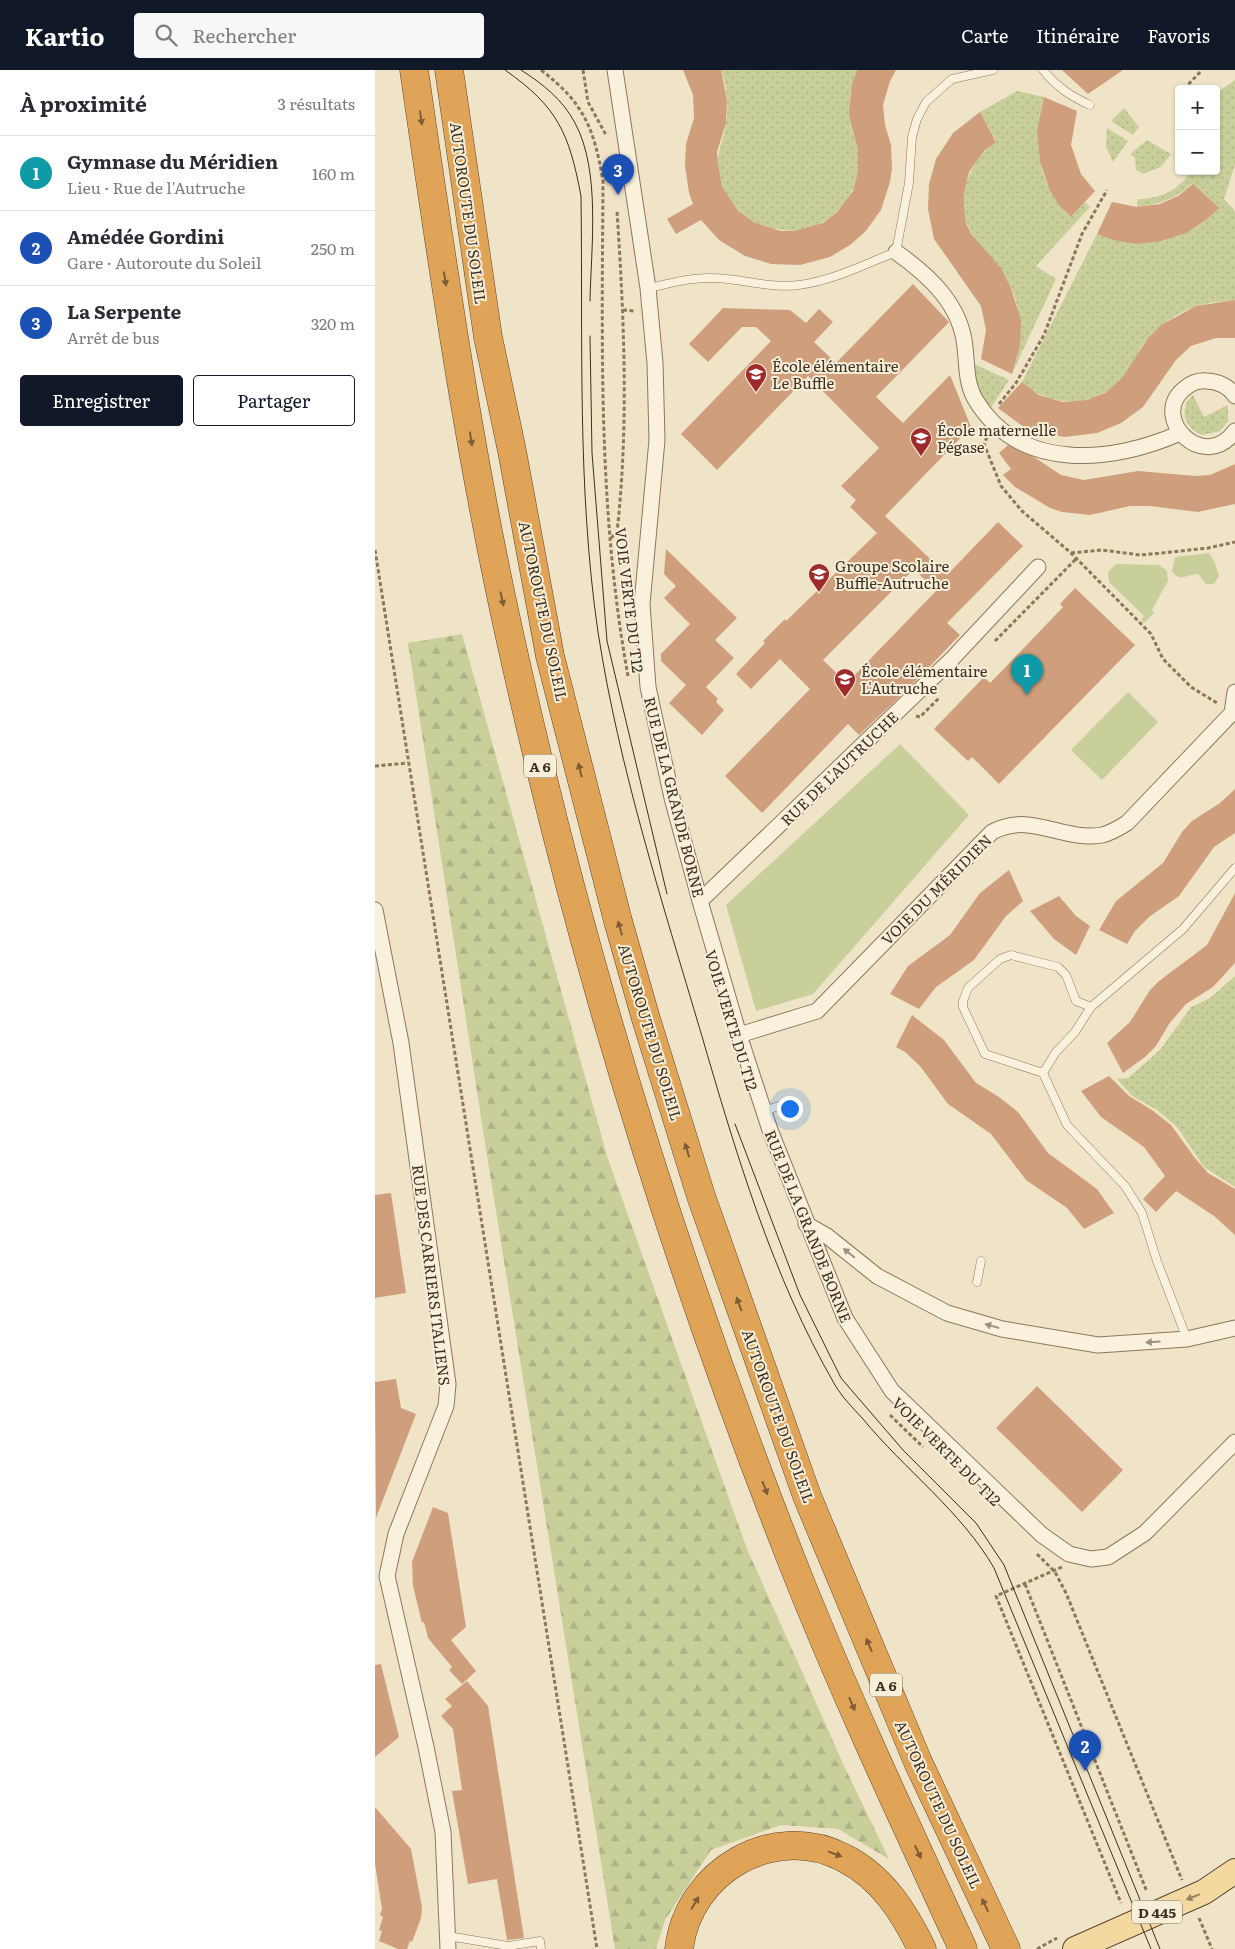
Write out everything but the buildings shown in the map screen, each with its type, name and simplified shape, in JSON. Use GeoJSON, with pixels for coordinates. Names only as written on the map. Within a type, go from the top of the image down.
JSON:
{"type":"FeatureCollection","features":[{"type":"Feature","properties":{"kind":"highway","name":"A 6"},"geometry":{"type":"LineString","coordinates":[[414,70],[473,455],[493,560],[541,771],[610,1030],[664,1204],[711,1342],[800,1581],[881,1772],[963,1949]]}},
{"type":"Feature","properties":{"kind":"highway","name":"AUTOROUTE DU SOLEIL"},"geometry":{"type":"LineString","coordinates":[[449,70],[488,337],[512,450],[550,656],[618,921],[646,1019],[701,1196],[807,1496],[918,1762],[1006,1949]]}},
{"type":"Feature","properties":{"kind":"highway"},"geometry":{"type":"LineString","coordinates":[[679,1949],[691,1912],[708,1885],[722,1870],[756,1851],[795,1845],[831,1852],[867,1873],[896,1903],[922,1949]]}},
{"type":"Feature","properties":{"kind":"main road","name":"D 445"},"geometry":{"type":"LineString","coordinates":[[1077,1949],[1204,1892],[1235,1871]]}},
{"type":"Feature","properties":{"kind":"street","name":"RUE DE LA GRANDE BORNE"},"geometry":{"type":"LineString","coordinates":[[615,70],[648,288],[655,363],[657,440],[642,604],[649,687],[672,798],[739,1035],[764,1111],[807,1224],[845,1318],[862,1348],[892,1391],[1043,1535],[1069,1554]]}},
{"type":"Feature","properties":{"kind":"street"},"geometry":{"type":"LineString","coordinates":[[896,252],[922,271],[956,312],[965,346],[967,379],[975,398],[991,419],[1023,442],[1055,454],[1074,457],[1142,447],[1180,433]]}},
{"type":"Feature","properties":{"kind":"street"},"geometry":{"type":"LineString","coordinates":[[1235,396],[1224,385],[1214,381],[1202,380],[1191,384],[1182,391],[1176,400],[1173,411],[1175,423],[1180,433],[1197,445],[1207,447],[1218,445],[1227,440],[1235,431]]}},
{"type":"Feature","properties":{"kind":"street","name":"RUE DE L'AUTRUCHE"},"geometry":{"type":"LineString","coordinates":[[700,901],[951,660],[1038,567]]}},
{"type":"Feature","properties":{"kind":"street"},"geometry":{"type":"LineString","coordinates":[[1233,715],[1235,692]]}},
{"type":"Feature","properties":{"kind":"street","name":"VOIE DU MÉRIDIEN"},"geometry":{"type":"LineString","coordinates":[[739,1035],[817,1011],[992,832],[1005,825],[1020,824],[1088,836],[1112,832],[1127,824],[1233,715]]}},
{"type":"Feature","properties":{"kind":"street","name":"RUE DES CARRIERS ITALIENS"},"geometry":{"type":"LineString","coordinates":[[375,910],[401,1043],[448,1384],[446,1406],[396,1534],[387,1576],[420,1718],[443,1832],[448,1943]]}},
{"type":"Feature","properties":{"kind":"street"},"geometry":{"type":"LineString","coordinates":[[807,1224],[827,1236],[877,1276],[947,1314],[1002,1329],[1098,1345],[1187,1339],[1235,1328]]}},
{"type":"Feature","properties":{"kind":"street"},"geometry":{"type":"LineString","coordinates":[[1069,1554],[1091,1558],[1108,1558],[1145,1533],[1235,1442]]}},
{"type":"Feature","properties":{"kind":"lane"},"geometry":{"type":"LineString","coordinates":[[648,288],[693,278],[797,286],[818,282],[896,252],[906,198],[912,137],[917,119],[926,102],[951,79],[993,70]]}},
{"type":"Feature","properties":{"kind":"lane"},"geometry":{"type":"LineString","coordinates":[[1043,70],[1054,84],[1069,96],[1090,105]]}},
{"type":"Feature","properties":{"kind":"lane"},"geometry":{"type":"LineString","coordinates":[[1043,1073],[1056,1052],[1075,1032],[1091,1007],[1183,929],[1235,868]]}},
{"type":"Feature","properties":{"kind":"lane"},"geometry":{"type":"LineString","coordinates":[[1091,1007],[1076,1001],[1066,976],[1058,967],[1017,956],[1005,956],[968,988],[963,1001],[963,1007],[985,1054],[1043,1073],[1067,1125],[1125,1186],[1143,1213],[1157,1261],[1187,1339]]}},
{"type":"Feature","properties":{"kind":"lane"},"geometry":{"type":"LineString","coordinates":[[764,1111],[787,1103]]}},
{"type":"Feature","properties":{"kind":"lane"},"geometry":{"type":"LineString","coordinates":[[977,1282],[981,1261]]}},
{"type":"Feature","properties":{"kind":"lane"},"geometry":{"type":"LineString","coordinates":[[448,1943],[508,1946],[540,1941],[541,1949]]}},
{"type":"Feature","properties":{"kind":"path","name":"VOIE VERTE DU T12"},"geometry":{"type":"LineString","coordinates":[[541,70],[568,92],[582,114],[597,147],[603,181],[603,437],[610,539],[629,679]]}},
{"type":"Feature","properties":{"kind":"path"},"geometry":{"type":"LineString","coordinates":[[583,70],[588,102],[606,134],[607,143]]}},
{"type":"Feature","properties":{"kind":"path"},"geometry":{"type":"LineString","coordinates":[[1189,85],[1202,70]]}},
{"type":"Feature","properties":{"kind":"path"},"geometry":{"type":"LineString","coordinates":[[1107,190],[1081,234],[1044,335],[1016,383],[991,419],[984,444],[1001,486],[1022,511],[1071,553],[1151,634],[1163,659],[1191,686],[1233,715]]}},
{"type":"Feature","properties":{"kind":"path"},"geometry":{"type":"LineString","coordinates":[[610,539],[617,532],[624,463],[625,416],[621,277],[616,203]]}},
{"type":"Feature","properties":{"kind":"path"},"geometry":{"type":"LineString","coordinates":[[1071,553],[1102,550],[1140,554],[1162,553],[1208,548],[1235,542]]}},
{"type":"Feature","properties":{"kind":"path"},"geometry":{"type":"LineString","coordinates":[[375,550],[597,1949]]}},
{"type":"Feature","properties":{"kind":"path"},"geometry":{"type":"LineString","coordinates":[[375,766],[408,763]]}},
{"type":"Feature","properties":{"kind":"path","name":"VOIE VERTE DU T12"},"geometry":{"type":"LineString","coordinates":[[888,1412],[927,1451]]}},
{"type":"Feature","properties":{"kind":"path"},"geometry":{"type":"LineString","coordinates":[[1035,1553],[1055,1572],[1069,1600],[1181,1878]]}},
{"type":"Feature","properties":{"kind":"path"},"geometry":{"type":"LineString","coordinates":[[1069,1554],[1064,1566],[1055,1572],[996,1596],[1121,1903]]}},
{"type":"Feature","properties":{"kind":"path"},"geometry":{"type":"LineString","coordinates":[[1025,1584],[1147,1892]]}},
{"type":"Feature","properties":{"kind":"green space"},"geometry":{"type":"Polygon","coordinates":[[[721,70],[857,70],[853,82],[849,113],[860,158],[859,168],[854,187],[849,196],[829,218],[813,227],[805,229],[779,230],[754,223],[742,215],[728,199],[722,186],[718,168],[727,110],[726,89],[721,70]]]}},
{"type":"Feature","properties":{"kind":"green space"},"geometry":{"type":"Polygon","coordinates":[[[1235,80],[1235,165],[1224,199],[1235,211],[1235,302],[1223,301],[1200,305],[1188,309],[1167,321],[1145,342],[1124,376],[1101,395],[1088,400],[1074,402],[1060,401],[1034,391],[1022,382],[1097,234],[1131,242],[1162,240],[1191,228],[1218,208],[1192,184],[1167,200],[1137,207],[1138,199],[1146,199],[1168,192],[1181,183],[1188,175],[1220,175],[1220,90],[1235,80]]]}},
{"type":"Feature","properties":{"kind":"green space"},"geometry":{"type":"Polygon","coordinates":[[[1017,91],[1044,97],[1039,130],[1039,146],[1040,161],[1050,190],[1071,217],[1085,202],[1090,207],[1036,266],[1056,279],[1012,374],[1020,342],[1020,320],[1015,299],[1004,275],[977,242],[969,229],[963,201],[965,188],[976,162],[996,141],[980,112],[1017,91]]]}},
{"type":"Feature","properties":{"kind":"green space"},"geometry":{"type":"Polygon","coordinates":[[[1124,108],[1139,127],[1133,135],[1111,121],[1124,108]]]}},
{"type":"Feature","properties":{"kind":"green space"},"geometry":{"type":"Polygon","coordinates":[[[1107,128],[1128,141],[1113,162],[1106,147],[1107,128]]]}},
{"type":"Feature","properties":{"kind":"green space"},"geometry":{"type":"Polygon","coordinates":[[[1147,140],[1171,154],[1161,167],[1143,174],[1136,170],[1135,158],[1130,154],[1147,140]]]}},
{"type":"Feature","properties":{"kind":"green space"},"geometry":{"type":"Polygon","coordinates":[[[972,363],[1009,380],[990,409],[975,388],[972,363]]]}},
{"type":"Feature","properties":{"kind":"green space"},"geometry":{"type":"Polygon","coordinates":[[[1193,395],[1204,417],[1228,405],[1228,421],[1220,431],[1202,435],[1187,423],[1185,417],[1186,406],[1188,400],[1193,395]]]}},
{"type":"Feature","properties":{"kind":"green space"},"geometry":{"type":"Polygon","coordinates":[[[1209,553],[1215,563],[1219,576],[1214,584],[1206,584],[1198,574],[1178,577],[1172,571],[1175,557],[1209,553]]]}},
{"type":"Feature","properties":{"kind":"green space"},"geometry":{"type":"Polygon","coordinates":[[[1116,564],[1159,565],[1167,571],[1168,581],[1152,610],[1154,613],[1144,623],[1141,620],[1144,616],[1109,582],[1108,572],[1116,564]]]}},
{"type":"Feature","properties":{"kind":"green space"},"geometry":{"type":"Polygon","coordinates":[[[462,634],[607,1156],[747,1549],[846,1770],[889,1859],[838,1829],[781,1825],[711,1850],[665,1920],[656,1949],[615,1949],[485,1143],[408,643],[462,634]]]}},
{"type":"Feature","properties":{"kind":"green space"},"geometry":{"type":"Polygon","coordinates":[[[1128,692],[1158,722],[1102,780],[1071,750],[1128,692]]]}},
{"type":"Feature","properties":{"kind":"green space"},"geometry":{"type":"Polygon","coordinates":[[[900,744],[969,815],[813,994],[756,1011],[726,905],[900,744]]]}},
{"type":"Feature","properties":{"kind":"green space"},"geometry":{"type":"Polygon","coordinates":[[[1235,976],[1235,1187],[1204,1167],[1177,1127],[1157,1110],[1132,1096],[1117,1079],[1128,1078],[1160,1050],[1191,1007],[1210,998],[1235,976]]]}},
{"type":"Feature","properties":{"kind":"tram line"},"geometry":{"type":"LineString","coordinates":[[505,70],[538,96],[558,123],[572,155],[581,196],[584,469],[591,578],[598,632],[617,733],[643,834],[728,1123],[757,1213],[792,1301],[838,1389],[879,1438],[966,1528],[994,1568],[1151,1949]]}},
{"type":"Feature","properties":{"kind":"tram line"},"geometry":{"type":"LineString","coordinates":[[521,70],[545,87],[565,107],[575,123],[583,142],[588,164],[593,210],[590,301]]}},
{"type":"Feature","properties":{"kind":"tram line"},"geometry":{"type":"LineString","coordinates":[[590,336],[592,453],[607,641],[667,894]]}},
{"type":"Feature","properties":{"kind":"tram line"},"geometry":{"type":"LineString","coordinates":[[735,1124],[800,1295],[841,1378],[903,1450],[976,1523],[1004,1565],[1160,1949]]}},
{"type":"Feature","properties":{"kind":"place","name":"La Serpente"},"geometry":{"type":"Point","coordinates":[618,195]}},
{"type":"Feature","properties":{"kind":"place","name":"École élémentaire Le Buffle"},"geometry":{"type":"Point","coordinates":[756,393]}},
{"type":"Feature","properties":{"kind":"place","name":"École maternelle Pégase"},"geometry":{"type":"Point","coordinates":[921,457]}},
{"type":"Feature","properties":{"kind":"place","name":"Groupe Scolaire Buffle-Autruche"},"geometry":{"type":"Point","coordinates":[819,593]}},
{"type":"Feature","properties":{"kind":"place","name":"Gymnase du Méridien"},"geometry":{"type":"Point","coordinates":[1027,695]}},
{"type":"Feature","properties":{"kind":"place","name":"École élémentaire L'Autruche"},"geometry":{"type":"Point","coordinates":[845,698]}},
{"type":"Feature","properties":{"kind":"place","name":"Amédée Gordini"},"geometry":{"type":"Point","coordinates":[1085,1771]}}]}
